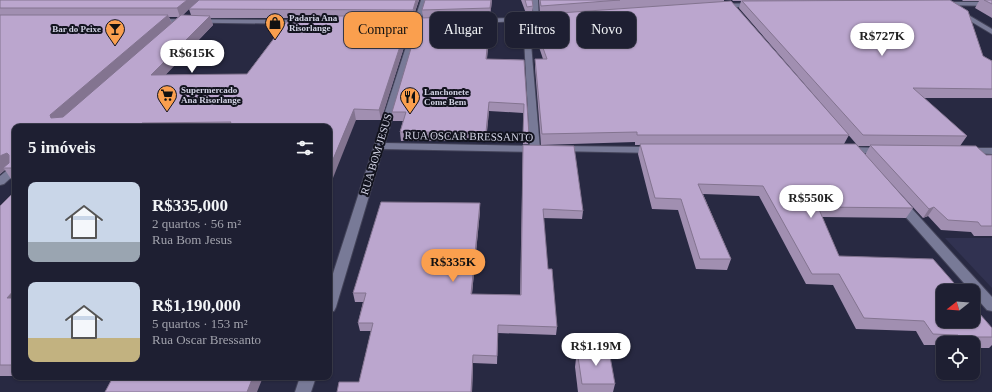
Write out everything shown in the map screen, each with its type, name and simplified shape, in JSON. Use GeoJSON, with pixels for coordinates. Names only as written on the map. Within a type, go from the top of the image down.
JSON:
{"type":"FeatureCollection","features":[{"type":"Feature","properties":{"kind":"street","name":"RUA BOM JESUS"},"geometry":{"type":"LineString","coordinates":[[420,12],[424,0]]}},
{"type":"Feature","properties":{"kind":"street"},"geometry":{"type":"LineString","coordinates":[[535,0],[536,12]]}},
{"type":"Feature","properties":{"kind":"street"},"geometry":{"type":"LineString","coordinates":[[729,2],[741,17]]}},
{"type":"Feature","properties":{"kind":"street"},"geometry":{"type":"LineString","coordinates":[[715,6],[729,2],[763,5]]}},
{"type":"Feature","properties":{"kind":"street"},"geometry":{"type":"LineString","coordinates":[[940,2],[992,32]]}},
{"type":"Feature","properties":{"kind":"street"},"geometry":{"type":"LineString","coordinates":[[928,4],[940,2],[992,4]]}},
{"type":"Feature","properties":{"kind":"street"},"geometry":{"type":"LineString","coordinates":[[170,32],[194,11]]}},
{"type":"Feature","properties":{"kind":"street"},"geometry":{"type":"LineString","coordinates":[[150,21],[307,22]]}},
{"type":"Feature","properties":{"kind":"street","name":"RUA BOM JESUS"},"geometry":{"type":"LineString","coordinates":[[332,297],[409,48]]}},
{"type":"Feature","properties":{"kind":"street"},"geometry":{"type":"LineString","coordinates":[[528,48],[535,149]]}},
{"type":"Feature","properties":{"kind":"street"},"geometry":{"type":"LineString","coordinates":[[844,138],[864,162]]}},
{"type":"Feature","properties":{"kind":"street","name":"RUA OSCAR BRESSANTO"},"geometry":{"type":"LineString","coordinates":[[378,146],[663,150]]}},
{"type":"Feature","properties":{"kind":"street"},"geometry":{"type":"LineString","coordinates":[[838,150],[892,151]]}},
{"type":"Feature","properties":{"kind":"street"},"geometry":{"type":"LineString","coordinates":[[954,151],[992,152]]}},
{"type":"Feature","properties":{"kind":"street"},"geometry":{"type":"LineString","coordinates":[[0,182],[12,172]]}},
{"type":"Feature","properties":{"kind":"street"},"geometry":{"type":"LineString","coordinates":[[895,197],[992,306]]}},
{"type":"Feature","properties":{"kind":"street"},"geometry":{"type":"LineString","coordinates":[[303,392],[307,380]]}},
{"type":"Feature","properties":{"kind":"shaded area"},"geometry":{"type":"Polygon","coordinates":[[[945,238],[992,238],[992,288],[945,238]]]}},
{"type":"Feature","properties":{"kind":"building"},"geometry":{"type":"Polygon","coordinates":[[[0,0],[187,0],[177,8],[0,8],[0,0]]]}},
{"type":"Feature","properties":{"kind":"building"},"geometry":{"type":"Polygon","coordinates":[[[199,0],[416,0],[413,10],[189,9],[199,0]]]}},
{"type":"Feature","properties":{"kind":"building"},"geometry":{"type":"Polygon","coordinates":[[[425,0],[491,0],[490,8],[422,10],[425,0]]]}},
{"type":"Feature","properties":{"kind":"building"},"geometry":{"type":"Polygon","coordinates":[[[525,0],[532,0],[533,6],[527,7],[525,0]]]}},
{"type":"Feature","properties":{"kind":"building"},"geometry":{"type":"Polygon","coordinates":[[[540,0],[620,0],[541,6],[540,0]]]}},
{"type":"Feature","properties":{"kind":"building"},"geometry":{"type":"Polygon","coordinates":[[[950,0],[968,11],[983,56],[992,61],[992,89],[913,88],[967,136],[863,135],[742,1],[950,0]]]}},
{"type":"Feature","properties":{"kind":"building"},"geometry":{"type":"Polygon","coordinates":[[[984,0],[992,0],[992,4],[984,0]]]}},
{"type":"Feature","properties":{"kind":"building"},"geometry":{"type":"Polygon","coordinates":[[[731,1],[849,135],[637,135],[637,132],[542,134],[535,59],[547,59],[543,48],[569,48],[569,12],[731,1]]]}},
{"type":"Feature","properties":{"kind":"building"},"geometry":{"type":"Polygon","coordinates":[[[0,15],[168,15],[50,115],[51,118],[63,117],[181,15],[210,16],[151,75],[247,74],[291,16],[344,16],[344,48],[399,48],[379,110],[354,109],[332,162],[332,124],[230,124],[231,122],[12,124],[12,168],[3,168],[9,163],[9,155],[7,153],[0,156],[0,15]]]}},
{"type":"Feature","properties":{"kind":"building"},"geometry":{"type":"Polygon","coordinates":[[[422,18],[430,18],[430,48],[487,48],[486,59],[524,60],[529,135],[523,135],[524,104],[489,102],[486,132],[400,132],[406,112],[392,112],[411,48],[422,48],[422,18]]]}},
{"type":"Feature","properties":{"kind":"building"},"geometry":{"type":"Polygon","coordinates":[[[640,144],[856,144],[913,208],[818,207],[839,256],[933,259],[955,284],[936,284],[936,328],[980,328],[980,314],[992,328],[992,337],[933,334],[924,321],[864,318],[839,274],[812,274],[763,186],[698,184],[731,259],[700,259],[681,199],[655,198],[640,144]]]}},
{"type":"Feature","properties":{"kind":"building"},"geometry":{"type":"Polygon","coordinates":[[[523,145],[574,146],[583,211],[543,209],[548,269],[552,269],[557,327],[498,325],[497,356],[473,355],[471,392],[337,392],[339,382],[359,382],[373,323],[358,323],[366,293],[353,293],[381,202],[480,203],[471,294],[521,295],[523,145]]]}},
{"type":"Feature","properties":{"kind":"building"},"geometry":{"type":"Polygon","coordinates":[[[870,145],[976,146],[986,155],[992,155],[992,226],[981,226],[978,222],[948,220],[934,207],[929,209],[870,145]]]}},
{"type":"Feature","properties":{"kind":"building"},"geometry":{"type":"Polygon","coordinates":[[[12,194],[12,292],[7,298],[12,298],[12,365],[0,365],[0,206],[12,194]]]}},
{"type":"Feature","properties":{"kind":"building"},"geometry":{"type":"Polygon","coordinates":[[[577,350],[609,351],[615,384],[582,384],[577,350]]]}},
{"type":"Feature","properties":{"kind":"building"},"geometry":{"type":"Polygon","coordinates":[[[111,380],[252,380],[247,392],[105,392],[111,380]]]}},
{"type":"Feature","properties":{"kind":"place","name":"Padaria Ana Risorlange"},"geometry":{"type":"Point","coordinates":[275,40]}},
{"type":"Feature","properties":{"kind":"place","name":"Bar do Peixe"},"geometry":{"type":"Point","coordinates":[115,46]}},
{"type":"Feature","properties":{"kind":"place","name":"Supermercado Ana Risorlange"},"geometry":{"type":"Point","coordinates":[167,112]}},
{"type":"Feature","properties":{"kind":"place","name":"Lanchonete Come Bem"},"geometry":{"type":"Point","coordinates":[410,114]}}]}
